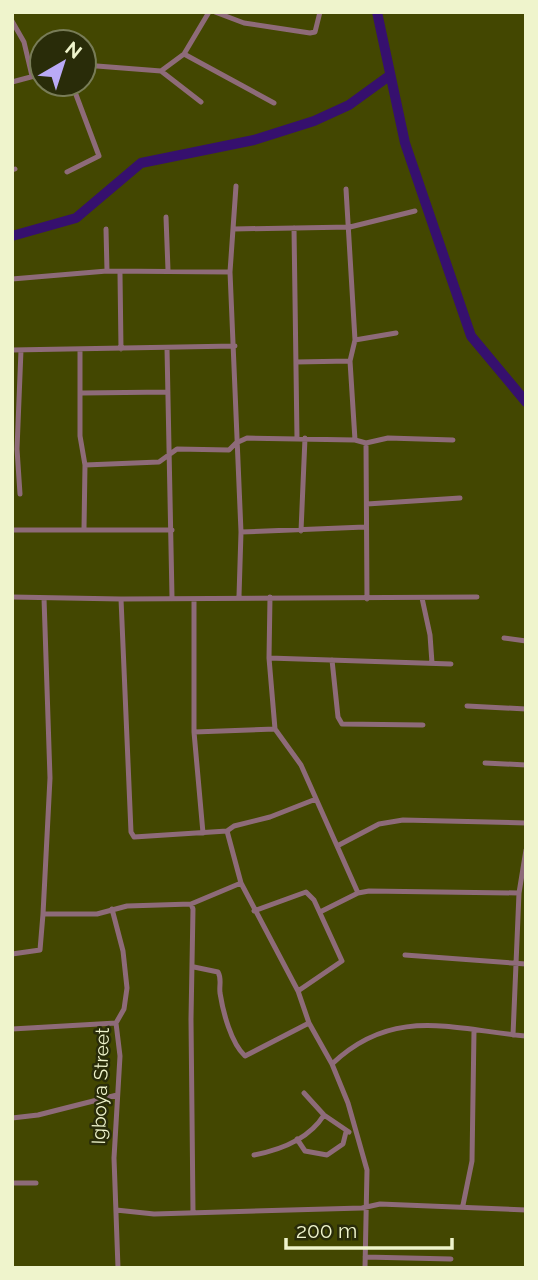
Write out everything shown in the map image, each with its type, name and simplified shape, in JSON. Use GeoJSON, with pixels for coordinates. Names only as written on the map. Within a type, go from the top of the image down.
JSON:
{"type":"FeatureCollection","features":[{"type":"Feature","properties":{"kind":"street"},"geometry":{"type":"LineString","coordinates":[[161,71],[184,54],[209,12]]}},
{"type":"Feature","properties":{"kind":"street"},"geometry":{"type":"LineString","coordinates":[[215,12],[244,23],[310,33],[315,32],[318,27],[320,12]]}},
{"type":"Feature","properties":{"kind":"street"},"geometry":{"type":"LineString","coordinates":[[12,21],[24,42],[28,59]]}},
{"type":"Feature","properties":{"kind":"street"},"geometry":{"type":"LineString","coordinates":[[184,54],[274,103]]}},
{"type":"Feature","properties":{"kind":"street"},"geometry":{"type":"LineString","coordinates":[[98,66],[161,71],[201,102]]}},
{"type":"Feature","properties":{"kind":"street"},"geometry":{"type":"LineString","coordinates":[[67,172],[99,156],[77,98]]}},
{"type":"Feature","properties":{"kind":"street"},"geometry":{"type":"LineString","coordinates":[[236,186],[230,272],[241,532],[239,596]]}},
{"type":"Feature","properties":{"kind":"street"},"geometry":{"type":"LineString","coordinates":[[346,189],[355,340],[350,361],[355,440]]}},
{"type":"Feature","properties":{"kind":"street"},"geometry":{"type":"LineString","coordinates":[[234,229],[350,227],[415,211]]}},
{"type":"Feature","properties":{"kind":"street"},"geometry":{"type":"LineString","coordinates":[[166,217],[168,270]]}},
{"type":"Feature","properties":{"kind":"street"},"geometry":{"type":"LineString","coordinates":[[293,228],[297,438]]}},
{"type":"Feature","properties":{"kind":"street"},"geometry":{"type":"LineString","coordinates":[[106,229],[107,271]]}},
{"type":"Feature","properties":{"kind":"street"},"geometry":{"type":"LineString","coordinates":[[12,279],[107,271],[120,274],[168,270],[230,272]]}},
{"type":"Feature","properties":{"kind":"street"},"geometry":{"type":"LineString","coordinates":[[120,274],[121,349]]}},
{"type":"Feature","properties":{"kind":"street"},"geometry":{"type":"LineString","coordinates":[[355,340],[396,333]]}},
{"type":"Feature","properties":{"kind":"street"},"geometry":{"type":"LineString","coordinates":[[12,350],[235,346]]}},
{"type":"Feature","properties":{"kind":"street"},"geometry":{"type":"LineString","coordinates":[[167,348],[172,597]]}},
{"type":"Feature","properties":{"kind":"street"},"geometry":{"type":"LineString","coordinates":[[80,349],[80,436],[85,465],[83,529]]}},
{"type":"Feature","properties":{"kind":"street"},"geometry":{"type":"LineString","coordinates":[[20,494],[18,449],[21,350]]}},
{"type":"Feature","properties":{"kind":"street"},"geometry":{"type":"LineString","coordinates":[[296,362],[350,361]]}},
{"type":"Feature","properties":{"kind":"street"},"geometry":{"type":"LineString","coordinates":[[82,393],[168,392]]}},
{"type":"Feature","properties":{"kind":"street"},"geometry":{"type":"LineString","coordinates":[[85,465],[159,462],[177,449],[229,450],[247,438],[355,440],[366,443],[388,438],[453,440]]}},
{"type":"Feature","properties":{"kind":"street"},"geometry":{"type":"LineString","coordinates":[[301,531],[305,438]]}},
{"type":"Feature","properties":{"kind":"street"},"geometry":{"type":"LineString","coordinates":[[366,443],[367,599]]}},
{"type":"Feature","properties":{"kind":"street"},"geometry":{"type":"LineString","coordinates":[[367,504],[460,498]]}},
{"type":"Feature","properties":{"kind":"street"},"geometry":{"type":"LineString","coordinates":[[241,532],[365,527]]}},
{"type":"Feature","properties":{"kind":"street"},"geometry":{"type":"LineString","coordinates":[[12,530],[172,530]]}},
{"type":"Feature","properties":{"kind":"street"},"geometry":{"type":"LineString","coordinates":[[12,597],[477,597]]}},
{"type":"Feature","properties":{"kind":"street"},"geometry":{"type":"LineString","coordinates":[[270,597],[269,658],[275,729],[296,756],[339,845],[358,892]]}},
{"type":"Feature","properties":{"kind":"street"},"geometry":{"type":"LineString","coordinates":[[12,954],[40,950],[50,778],[44,598]]}},
{"type":"Feature","properties":{"kind":"street"},"geometry":{"type":"LineString","coordinates":[[422,598],[430,635],[432,663]]}},
{"type":"Feature","properties":{"kind":"street"},"geometry":{"type":"LineString","coordinates":[[121,599],[131,832],[134,837],[227,831],[234,826],[270,817],[316,799]]}},
{"type":"Feature","properties":{"kind":"street"},"geometry":{"type":"LineString","coordinates":[[194,599],[194,732],[203,833]]}},
{"type":"Feature","properties":{"kind":"street"},"geometry":{"type":"LineString","coordinates":[[504,638],[526,641]]}},
{"type":"Feature","properties":{"kind":"street"},"geometry":{"type":"LineString","coordinates":[[269,658],[451,664]]}},
{"type":"Feature","properties":{"kind":"street"},"geometry":{"type":"LineString","coordinates":[[332,660],[338,717],[342,724],[423,725]]}},
{"type":"Feature","properties":{"kind":"street"},"geometry":{"type":"LineString","coordinates":[[467,706],[526,709]]}},
{"type":"Feature","properties":{"kind":"street"},"geometry":{"type":"LineString","coordinates":[[194,732],[275,729]]}},
{"type":"Feature","properties":{"kind":"street"},"geometry":{"type":"LineString","coordinates":[[485,763],[526,765]]}},
{"type":"Feature","properties":{"kind":"street"},"geometry":{"type":"LineString","coordinates":[[339,845],[379,824],[403,820],[526,823]]}},
{"type":"Feature","properties":{"kind":"street"},"geometry":{"type":"LineString","coordinates":[[227,831],[242,884],[298,991],[309,1023],[332,1064],[356,1131],[367,1170],[365,1268]]}},
{"type":"Feature","properties":{"kind":"street"},"geometry":{"type":"LineString","coordinates":[[513,1035],[519,893],[526,850]]}},
{"type":"Feature","properties":{"kind":"street"},"geometry":{"type":"LineString","coordinates":[[43,914],[97,914],[112,909],[191,904],[242,884]]}},
{"type":"Feature","properties":{"kind":"street"},"geometry":{"type":"LineString","coordinates":[[254,911],[306,892],[320,912],[342,961],[298,991]]}},
{"type":"Feature","properties":{"kind":"street"},"geometry":{"type":"LineString","coordinates":[[320,912],[358,892],[519,893]]}},
{"type":"Feature","properties":{"kind":"street"},"geometry":{"type":"LineString","coordinates":[[191,904],[194,967],[191,1019],[194,1074],[193,1212]]}},
{"type":"Feature","properties":{"kind":"street","name":"Igboya Street"},"geometry":{"type":"LineString","coordinates":[[112,909],[123,951],[127,988],[124,1009],[116,1023],[120,1056],[117,1096],[118,1268]]}},
{"type":"Feature","properties":{"kind":"street"},"geometry":{"type":"LineString","coordinates":[[405,956],[526,964]]}},
{"type":"Feature","properties":{"kind":"street"},"geometry":{"type":"LineString","coordinates":[[194,967],[218,972],[221,979],[220,994],[229,1024],[237,1046],[245,1056],[309,1023]]}},
{"type":"Feature","properties":{"kind":"street"},"geometry":{"type":"LineString","coordinates":[[12,1029],[116,1023]]}},
{"type":"Feature","properties":{"kind":"street"},"geometry":{"type":"LineString","coordinates":[[332,1064],[347,1049],[398,1026],[425,1025],[526,1036]]}},
{"type":"Feature","properties":{"kind":"street"},"geometry":{"type":"LineString","coordinates":[[463,1205],[472,1161],[474,1031]]}},
{"type":"Feature","properties":{"kind":"street"},"geometry":{"type":"LineString","coordinates":[[304,1093],[324,1115],[346,1132],[356,1131]]}},
{"type":"Feature","properties":{"kind":"street"},"geometry":{"type":"LineString","coordinates":[[12,1118],[38,1115],[117,1096]]}},
{"type":"Feature","properties":{"kind":"street"},"geometry":{"type":"LineString","coordinates":[[254,1155],[288,1146],[313,1128],[324,1115]]}},
{"type":"Feature","properties":{"kind":"street"},"geometry":{"type":"LineString","coordinates":[[296,1139],[305,1151],[327,1155],[343,1144],[346,1132]]}},
{"type":"Feature","properties":{"kind":"street"},"geometry":{"type":"LineString","coordinates":[[12,1183],[36,1183]]}},
{"type":"Feature","properties":{"kind":"street"},"geometry":{"type":"LineString","coordinates":[[116,1210],[154,1214],[354,1208],[366,1205],[463,1205],[526,1210]]}},
{"type":"Feature","properties":{"kind":"street"},"geometry":{"type":"LineString","coordinates":[[365,1257],[451,1259]]}},
{"type":"Feature","properties":{"kind":"waterway"},"geometry":{"type":"LineString","coordinates":[[377,12],[405,143],[471,336],[526,402]]}},
{"type":"Feature","properties":{"kind":"waterway"},"geometry":{"type":"LineString","coordinates":[[12,236],[76,218],[141,163],[254,140],[314,121],[349,105],[389,76]]}}]}
